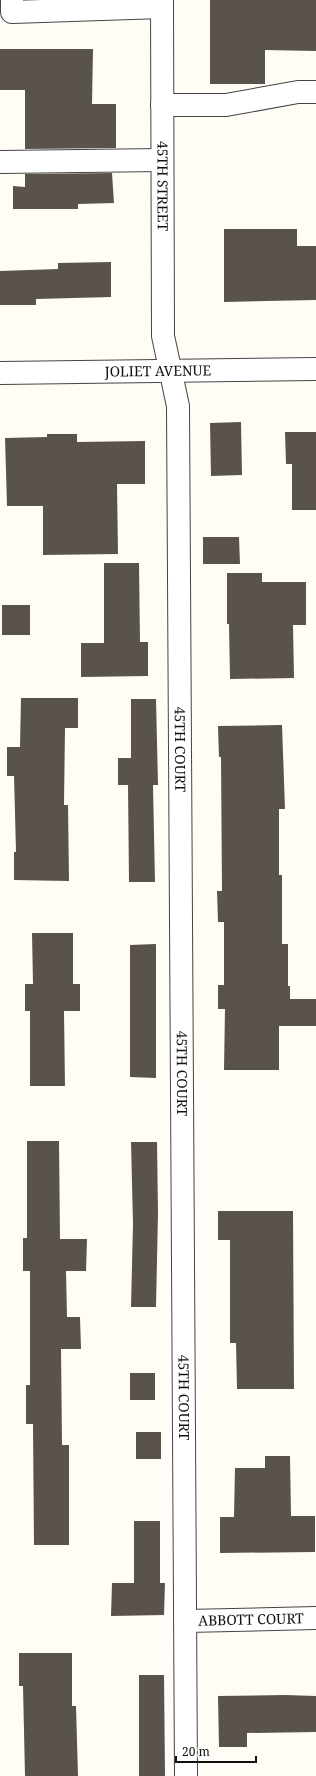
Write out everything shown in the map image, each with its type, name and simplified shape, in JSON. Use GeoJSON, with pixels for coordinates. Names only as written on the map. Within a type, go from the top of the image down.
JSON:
{"type":"FeatureCollection","features":[{"type":"Feature","properties":{"kind":"street"},"geometry":{"type":"LineString","coordinates":[[12,0],[12,12],[83,5],[162,3]]}},
{"type":"Feature","properties":{"kind":"street","name":"45TH STREET"},"geometry":{"type":"LineString","coordinates":[[162,3],[163,336],[171,371]]}},
{"type":"Feature","properties":{"kind":"street"},"geometry":{"type":"LineString","coordinates":[[162,105],[226,105],[298,92],[316,92]]}},
{"type":"Feature","properties":{"kind":"street"},"geometry":{"type":"LineString","coordinates":[[0,162],[162,160]]}},
{"type":"Feature","properties":{"kind":"street","name":"JOLIET AVENUE"},"geometry":{"type":"LineString","coordinates":[[0,373],[316,369]]}},
{"type":"Feature","properties":{"kind":"street","name":"45TH COURT"},"geometry":{"type":"LineString","coordinates":[[171,371],[178,406],[186,1776]]}},
{"type":"Feature","properties":{"kind":"street","name":"ABBOTT COURT"},"geometry":{"type":"LineString","coordinates":[[186,1620],[316,1618]]}},
{"type":"Feature","properties":{"kind":"building"},"geometry":{"type":"Polygon","coordinates":[[[210,0],[316,0],[316,51],[265,50],[265,84],[210,84],[210,0]]]}},
{"type":"Feature","properties":{"kind":"building"},"geometry":{"type":"Polygon","coordinates":[[[0,49],[93,49],[92,104],[116,104],[116,148],[25,149],[25,90],[0,90],[0,49]]]}},
{"type":"Feature","properties":{"kind":"building"},"geometry":{"type":"Polygon","coordinates":[[[112,173],[114,203],[78,204],[78,209],[13,209],[13,186],[25,187],[25,174],[112,173]]]}},
{"type":"Feature","properties":{"kind":"building"},"geometry":{"type":"Polygon","coordinates":[[[224,229],[297,229],[297,246],[316,246],[316,300],[224,302],[224,229]]]}},
{"type":"Feature","properties":{"kind":"building"},"geometry":{"type":"Polygon","coordinates":[[[111,262],[111,297],[36,299],[36,305],[0,305],[0,271],[58,269],[58,263],[111,262]]]}},
{"type":"Feature","properties":{"kind":"building"},"geometry":{"type":"Polygon","coordinates":[[[241,422],[242,475],[211,476],[210,423],[241,422]]]}},
{"type":"Feature","properties":{"kind":"building"},"geometry":{"type":"Polygon","coordinates":[[[285,432],[316,432],[316,510],[292,510],[292,464],[286,464],[285,432]]]}},
{"type":"Feature","properties":{"kind":"building"},"geometry":{"type":"Polygon","coordinates":[[[47,434],[77,434],[77,442],[145,441],[145,484],[117,484],[118,554],[43,555],[43,506],[7,506],[5,438],[47,437],[47,434]]]}},
{"type":"Feature","properties":{"kind":"building"},"geometry":{"type":"Polygon","coordinates":[[[203,537],[239,537],[240,564],[203,564],[203,537]]]}},
{"type":"Feature","properties":{"kind":"building"},"geometry":{"type":"Polygon","coordinates":[[[104,563],[139,563],[140,642],[148,642],[148,676],[81,677],[81,643],[104,643],[104,563]]]}},
{"type":"Feature","properties":{"kind":"building"},"geometry":{"type":"Polygon","coordinates":[[[227,573],[262,573],[262,582],[306,582],[306,625],[293,625],[294,678],[230,679],[229,624],[227,624],[227,573]]]}},
{"type":"Feature","properties":{"kind":"building"},"geometry":{"type":"Polygon","coordinates":[[[2,605],[30,605],[30,635],[2,635],[2,605]]]}},
{"type":"Feature","properties":{"kind":"building"},"geometry":{"type":"Polygon","coordinates":[[[21,698],[78,698],[78,728],[65,728],[64,805],[68,805],[69,881],[14,880],[14,852],[16,852],[14,776],[7,776],[7,747],[20,747],[21,698]]]}},
{"type":"Feature","properties":{"kind":"building"},"geometry":{"type":"Polygon","coordinates":[[[131,699],[156,699],[158,785],[153,785],[155,882],[129,882],[128,785],[118,785],[118,758],[131,758],[131,699]]]}},
{"type":"Feature","properties":{"kind":"building"},"geometry":{"type":"Polygon","coordinates":[[[282,725],[285,809],[279,809],[279,875],[282,875],[282,944],[288,944],[288,986],[290,986],[290,999],[316,999],[316,1026],[279,1026],[279,1070],[224,1070],[225,1009],[218,1009],[218,985],[224,985],[224,922],[218,922],[217,891],[222,891],[221,757],[219,757],[218,726],[282,725]]]}},
{"type":"Feature","properties":{"kind":"building"},"geometry":{"type":"Polygon","coordinates":[[[32,933],[73,933],[73,984],[80,984],[80,1011],[64,1011],[65,1086],[30,1086],[30,1011],[25,1011],[25,984],[33,984],[32,933]]]}},
{"type":"Feature","properties":{"kind":"building"},"geometry":{"type":"Polygon","coordinates":[[[156,944],[156,1078],[130,1077],[130,945],[156,944]]]}},
{"type":"Feature","properties":{"kind":"building"},"geometry":{"type":"Polygon","coordinates":[[[27,1141],[59,1141],[60,1239],[87,1239],[86,1271],[66,1271],[67,1317],[80,1317],[81,1349],[61,1349],[62,1445],[69,1445],[69,1545],[34,1545],[33,1424],[26,1424],[26,1385],[30,1385],[30,1271],[23,1271],[23,1238],[27,1238],[27,1141]]]}},
{"type":"Feature","properties":{"kind":"building"},"geometry":{"type":"Polygon","coordinates":[[[131,1142],[157,1142],[158,1213],[156,1307],[131,1307],[133,1224],[131,1142]]]}},
{"type":"Feature","properties":{"kind":"building"},"geometry":{"type":"Polygon","coordinates":[[[218,1211],[293,1211],[294,1389],[237,1389],[236,1343],[230,1343],[230,1240],[218,1240],[218,1211]]]}},
{"type":"Feature","properties":{"kind":"building"},"geometry":{"type":"Polygon","coordinates":[[[130,1373],[155,1373],[155,1400],[130,1400],[130,1373]]]}},
{"type":"Feature","properties":{"kind":"building"},"geometry":{"type":"Polygon","coordinates":[[[136,1432],[161,1432],[161,1459],[136,1459],[136,1432]]]}},
{"type":"Feature","properties":{"kind":"building"},"geometry":{"type":"Polygon","coordinates":[[[265,1456],[290,1456],[291,1516],[315,1516],[315,1552],[220,1553],[220,1517],[234,1517],[235,1468],[265,1468],[265,1456]]]}},
{"type":"Feature","properties":{"kind":"building"},"geometry":{"type":"Polygon","coordinates":[[[134,1521],[160,1521],[160,1583],[165,1583],[164,1615],[111,1616],[112,1583],[134,1583],[134,1521]]]}},
{"type":"Feature","properties":{"kind":"building"},"geometry":{"type":"Polygon","coordinates":[[[19,1653],[72,1653],[72,1706],[76,1706],[78,1776],[25,1776],[23,1686],[19,1686],[19,1653]]]}},
{"type":"Feature","properties":{"kind":"building"},"geometry":{"type":"Polygon","coordinates":[[[139,1675],[164,1675],[165,1776],[139,1776],[139,1675]]]}},
{"type":"Feature","properties":{"kind":"building"},"geometry":{"type":"Polygon","coordinates":[[[218,1696],[316,1696],[316,1732],[247,1733],[247,1747],[219,1747],[218,1696]]]}}]}
